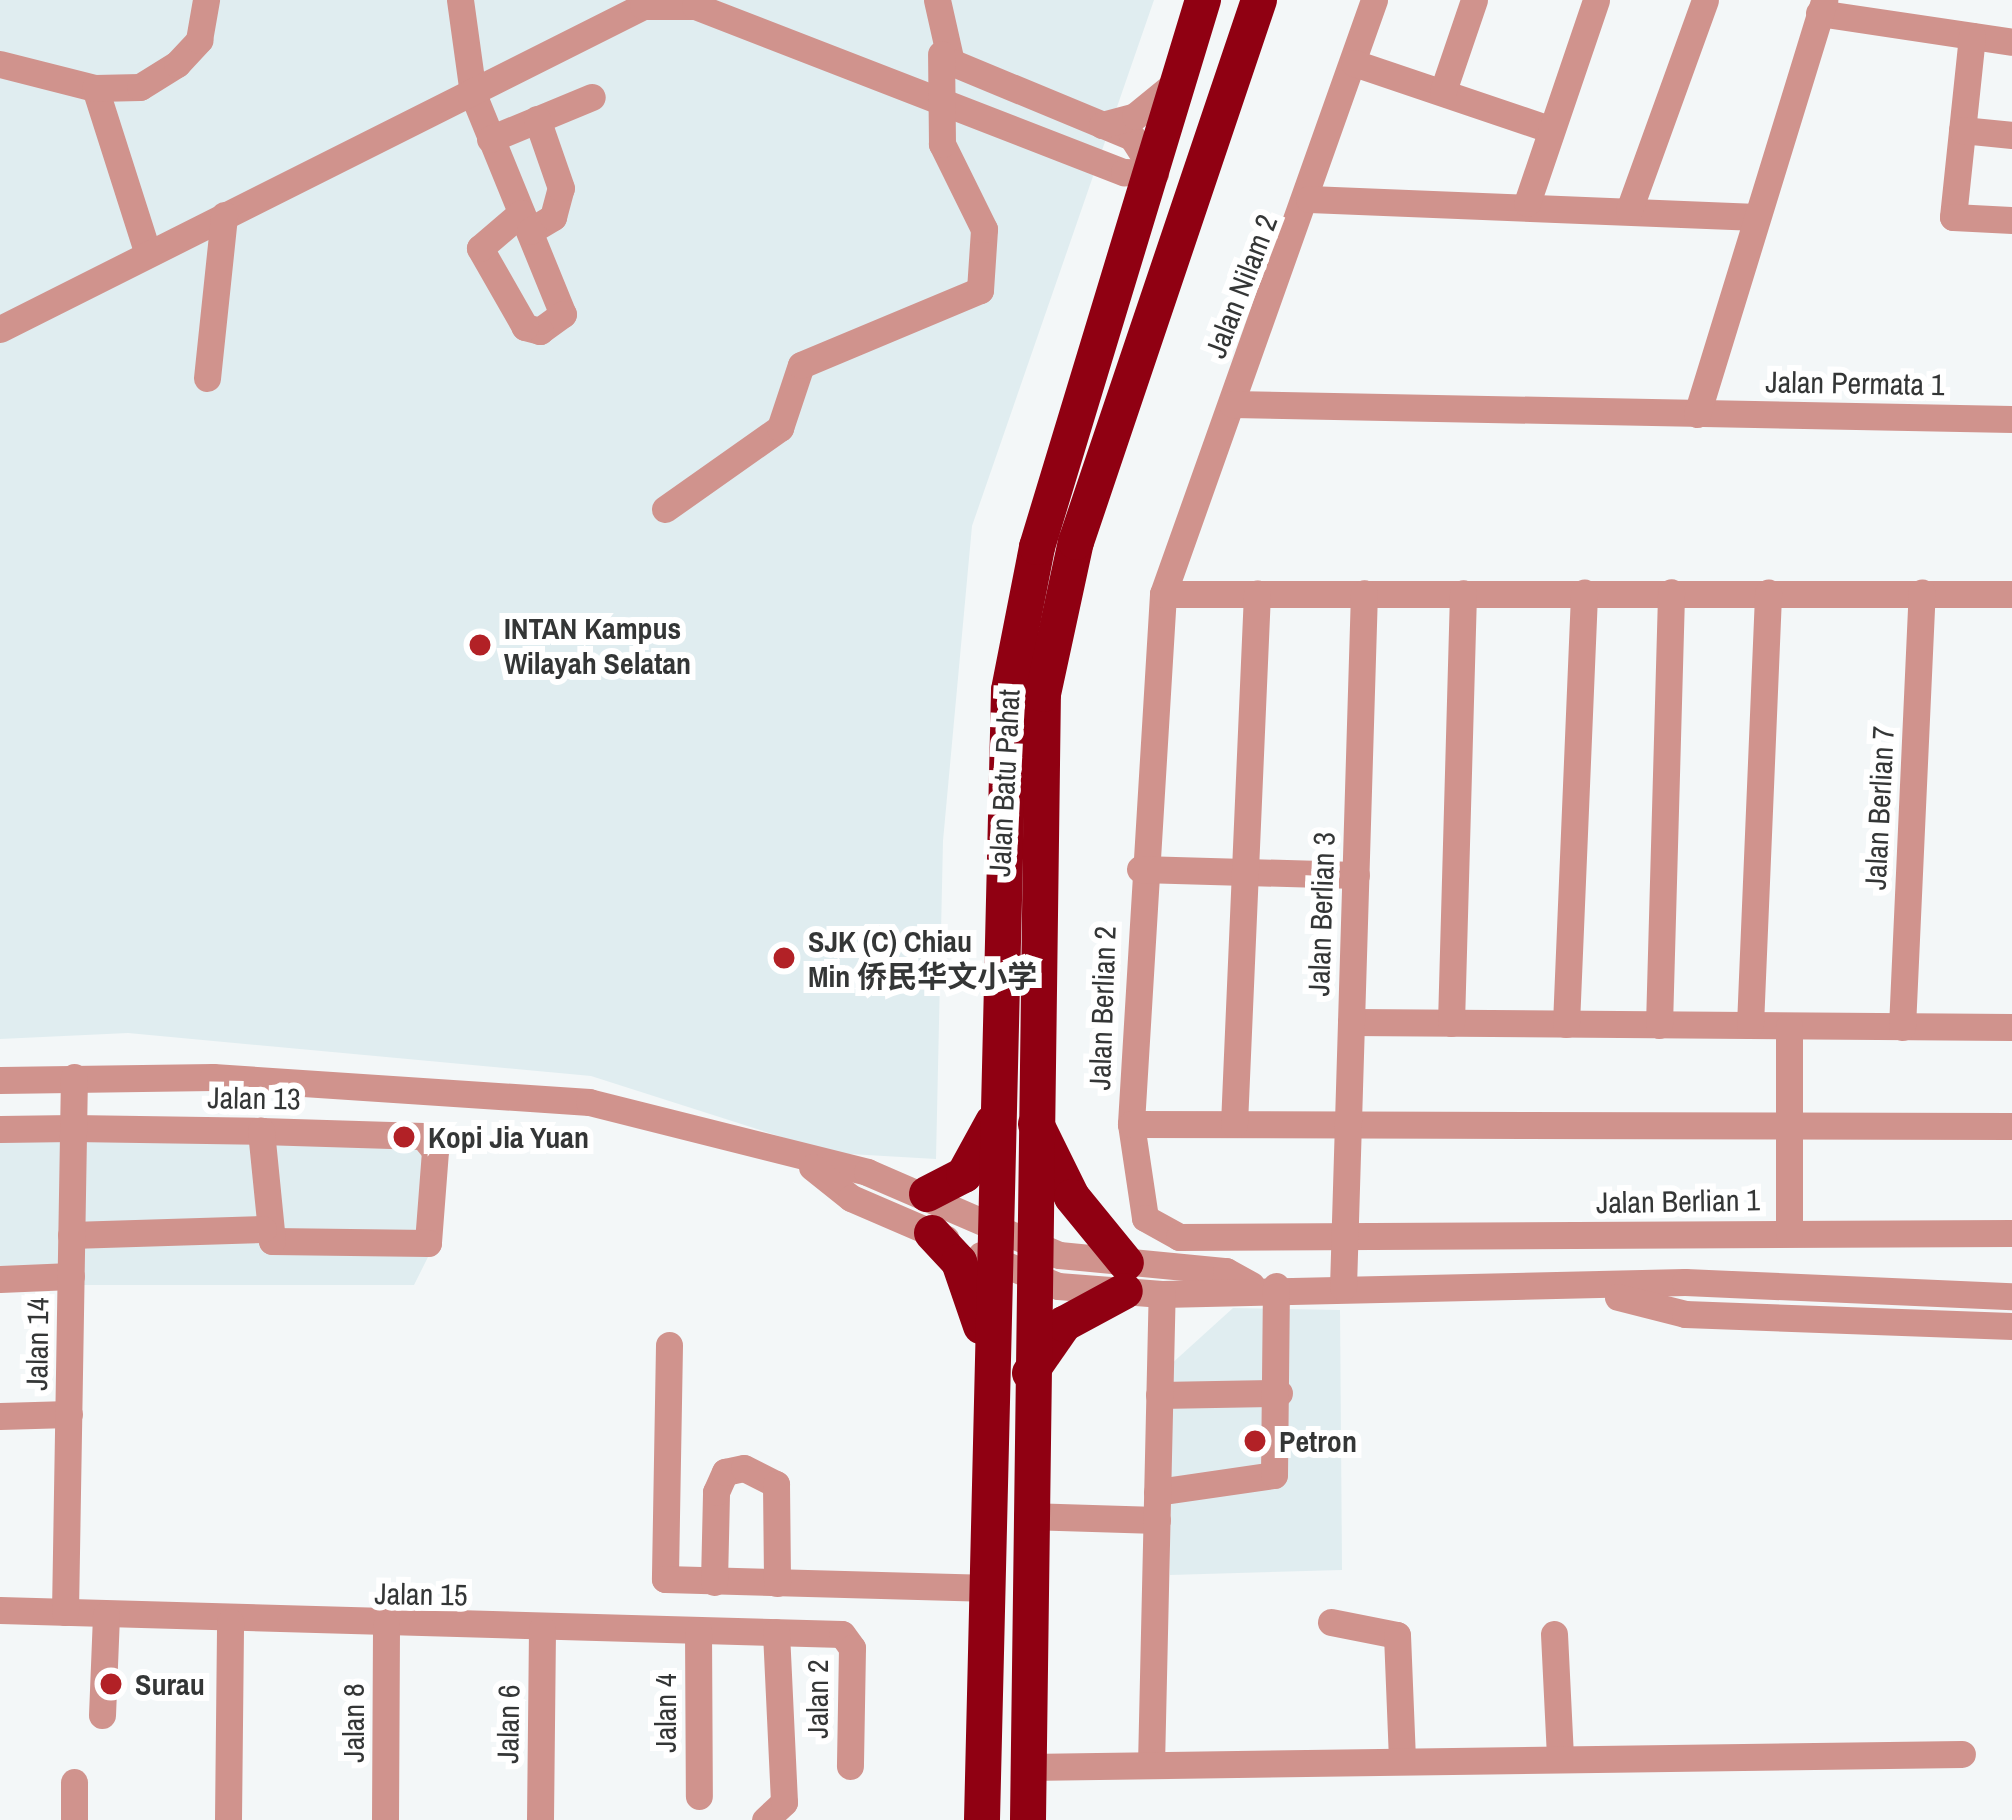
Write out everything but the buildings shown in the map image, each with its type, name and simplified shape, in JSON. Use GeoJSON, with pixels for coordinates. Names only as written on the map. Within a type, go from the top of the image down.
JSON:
{"type":"FeatureCollection","features":[{"type":"Feature","properties":{"kind":"highway","name":"Jalan Batu Pahat"},"geometry":{"type":"LineString","coordinates":[[1028,1820],[1031,1258],[1014,1115],[1018,627],[1203,0]]}},
{"type":"Feature","properties":{"kind":"highway","name":"Jalan Batu Pahat"},"geometry":{"type":"LineString","coordinates":[[982,1820],[982,1588],[993,1243],[1014,1115],[1043,694],[1076,542],[1259,0]]}},
{"type":"Feature","properties":{"kind":"highway"},"geometry":{"type":"LineString","coordinates":[[1178,245],[1155,172],[1177,166],[1220,120]]}},
{"type":"Feature","properties":{"kind":"highway"},"geometry":{"type":"LineString","coordinates":[[927,1194],[964,1175],[1014,1115],[1126,1277],[1064,1324],[1030,1373]]}},
{"type":"Feature","properties":{"kind":"highway"},"geometry":{"type":"LineString","coordinates":[[932,1233],[959,1262],[992,1364]]}},
{"type":"Feature","properties":{"kind":"street"},"geometry":{"type":"LineString","coordinates":[[0,64],[95,88],[140,87],[177,64],[199,40],[206,0]]}},
{"type":"Feature","properties":{"kind":"street"},"geometry":{"type":"LineString","coordinates":[[460,0],[473,94],[525,222],[553,217],[561,188],[537,119]]}},
{"type":"Feature","properties":{"kind":"street"},"geometry":{"type":"LineString","coordinates":[[665,509],[780,428],[801,365],[980,290],[983,229],[942,144],[935,94],[941,54],[937,0]]}},
{"type":"Feature","properties":{"kind":"street","name":"Jalan Nilam 2"},"geometry":{"type":"LineString","coordinates":[[1163,594],[1310,199],[1374,0]]}},
{"type":"Feature","properties":{"kind":"street"},"geometry":{"type":"LineString","coordinates":[[1443,92],[1474,0]]}},
{"type":"Feature","properties":{"kind":"street"},"geometry":{"type":"LineString","coordinates":[[1527,203],[1596,0]]}},
{"type":"Feature","properties":{"kind":"street"},"geometry":{"type":"LineString","coordinates":[[1629,210],[1705,0]]}},
{"type":"Feature","properties":{"kind":"street"},"geometry":{"type":"LineString","coordinates":[[0,329],[146,248],[473,94],[643,6],[670,3],[935,94],[1124,172],[1155,172]]}},
{"type":"Feature","properties":{"kind":"street"},"geometry":{"type":"LineString","coordinates":[[1697,414],[1751,217],[1821,7],[1972,36],[2012,38]]}},
{"type":"Feature","properties":{"kind":"street"},"geometry":{"type":"LineString","coordinates":[[1972,36],[1952,214],[2012,220]]}},
{"type":"Feature","properties":{"kind":"street"},"geometry":{"type":"LineString","coordinates":[[941,54],[1132,137],[1155,172]]}},
{"type":"Feature","properties":{"kind":"street"},"geometry":{"type":"LineString","coordinates":[[1354,63],[1549,129]]}},
{"type":"Feature","properties":{"kind":"street"},"geometry":{"type":"LineString","coordinates":[[1102,125],[1136,116],[1181,79]]}},
{"type":"Feature","properties":{"kind":"street"},"geometry":{"type":"LineString","coordinates":[[95,88],[146,248]]}},
{"type":"Feature","properties":{"kind":"street"},"geometry":{"type":"LineString","coordinates":[[490,139],[592,97]]}},
{"type":"Feature","properties":{"kind":"street"},"geometry":{"type":"LineString","coordinates":[[1962,130],[2012,135]]}},
{"type":"Feature","properties":{"kind":"street"},"geometry":{"type":"LineString","coordinates":[[1310,199],[1527,203],[1751,217]]}},
{"type":"Feature","properties":{"kind":"street"},"geometry":{"type":"LineString","coordinates":[[207,378],[224,215]]}},
{"type":"Feature","properties":{"kind":"street","name":"Jalan Permata 1"},"geometry":{"type":"LineString","coordinates":[[1232,404],[2012,419]]}},
{"type":"Feature","properties":{"kind":"street"},"geometry":{"type":"LineString","coordinates":[[1566,1024],[1584,592]]}},
{"type":"Feature","properties":{"kind":"street"},"geometry":{"type":"LineString","coordinates":[[1658,1025],[1671,592]]}},
{"type":"Feature","properties":{"kind":"street"},"geometry":{"type":"LineString","coordinates":[[1750,1025],[1768,592]]}},
{"type":"Feature","properties":{"kind":"street","name":"Jalan Berlian 7"},"geometry":{"type":"LineString","coordinates":[[1902,1027],[1922,592]]}},
{"type":"Feature","properties":{"kind":"street"},"geometry":{"type":"LineString","coordinates":[[1234,1124],[1257,593]]}},
{"type":"Feature","properties":{"kind":"street","name":"Jalan Berlian 3"},"geometry":{"type":"LineString","coordinates":[[1343,1287],[1364,593]]}},
{"type":"Feature","properties":{"kind":"street"},"geometry":{"type":"LineString","coordinates":[[1451,1023],[1463,593]]}},
{"type":"Feature","properties":{"kind":"street"},"geometry":{"type":"LineString","coordinates":[[1163,594],[2012,594]]}},
{"type":"Feature","properties":{"kind":"street","name":"Jalan Berlian 2"},"geometry":{"type":"LineString","coordinates":[[1163,594],[1140,869],[1131,1124],[1139,1204],[1166,1236],[1345,1238]]}},
{"type":"Feature","properties":{"kind":"street"},"geometry":{"type":"LineString","coordinates":[[1140,869],[1356,875]]}},
{"type":"Feature","properties":{"kind":"street"},"geometry":{"type":"LineString","coordinates":[[1352,1022],[2012,1028]]}},
{"type":"Feature","properties":{"kind":"street"},"geometry":{"type":"LineString","coordinates":[[1789,1026],[1789,1233]]}},
{"type":"Feature","properties":{"kind":"street"},"geometry":{"type":"LineString","coordinates":[[0,1080],[74,1077],[367,1085],[589,1102],[812,1167],[927,1194],[993,1243]]}},
{"type":"Feature","properties":{"kind":"street","name":"Jalan 14"},"geometry":{"type":"LineString","coordinates":[[65,1612],[74,1077]]}},
{"type":"Feature","properties":{"kind":"street"},"geometry":{"type":"LineString","coordinates":[[366,1134],[367,1085]]}},
{"type":"Feature","properties":{"kind":"street"},"geometry":{"type":"LineString","coordinates":[[1131,1124],[2012,1126]]}},
{"type":"Feature","properties":{"kind":"street","name":"Jalan 13"},"geometry":{"type":"LineString","coordinates":[[0,1129],[366,1134],[431,1142],[428,1243],[272,1241],[263,1229]]}},
{"type":"Feature","properties":{"kind":"street"},"geometry":{"type":"LineString","coordinates":[[71,1235],[263,1229],[261,1131]]}},
{"type":"Feature","properties":{"kind":"street"},"geometry":{"type":"LineString","coordinates":[[812,1167],[851,1198],[932,1233],[993,1243],[1031,1258],[1126,1277],[1162,1294],[1264,1286],[1596,1292],[1685,1282],[2012,1296]]}},
{"type":"Feature","properties":{"kind":"street","name":"Jalan Berlian 1"},"geometry":{"type":"LineString","coordinates":[[1345,1238],[2012,1233]]}},
{"type":"Feature","properties":{"kind":"street"},"geometry":{"type":"LineString","coordinates":[[1126,1277],[1226,1271],[1264,1286]]}},
{"type":"Feature","properties":{"kind":"street"},"geometry":{"type":"LineString","coordinates":[[0,1279],[71,1276]]}},
{"type":"Feature","properties":{"kind":"street"},"geometry":{"type":"LineString","coordinates":[[1028,1516],[1096,1518],[1274,1475],[1280,1393],[1264,1286]]}},
{"type":"Feature","properties":{"kind":"street"},"geometry":{"type":"LineString","coordinates":[[1596,1292],[1685,1314],[2012,1325]]}},
{"type":"Feature","properties":{"kind":"street"},"geometry":{"type":"LineString","coordinates":[[1151,1765],[1162,1294]]}},
{"type":"Feature","properties":{"kind":"street"},"geometry":{"type":"LineString","coordinates":[[669,1345],[658,1571],[714,1582],[982,1588]]}},
{"type":"Feature","properties":{"kind":"street"},"geometry":{"type":"LineString","coordinates":[[1160,1395],[1280,1393]]}},
{"type":"Feature","properties":{"kind":"street"},"geometry":{"type":"LineString","coordinates":[[0,1416],[69,1414]]}},
{"type":"Feature","properties":{"kind":"street"},"geometry":{"type":"LineString","coordinates":[[714,1582],[716,1492],[725,1472],[743,1468],[776,1484],[777,1583]]}},
{"type":"Feature","properties":{"kind":"street","name":"Jalan 15"},"geometry":{"type":"LineString","coordinates":[[0,1610],[230,1622],[842,1634]]}},
{"type":"Feature","properties":{"kind":"street"},"geometry":{"type":"LineString","coordinates":[[102,1715],[106,1615]]}},
{"type":"Feature","properties":{"kind":"street"},"geometry":{"type":"LineString","coordinates":[[228,1820],[230,1622]]}},
{"type":"Feature","properties":{"kind":"street"},"geometry":{"type":"LineString","coordinates":[[1331,1622],[1397,1635],[1402,1760]]}},
{"type":"Feature","properties":{"kind":"street","name":"Jalan 8"},"geometry":{"type":"LineString","coordinates":[[385,1820],[386,1626]]}},
{"type":"Feature","properties":{"kind":"street","name":"Jalan 6"},"geometry":{"type":"LineString","coordinates":[[540,1820],[542,1630]]}},
{"type":"Feature","properties":{"kind":"street","name":"Jalan 4"},"geometry":{"type":"LineString","coordinates":[[698,1630],[699,1796]]}},
{"type":"Feature","properties":{"kind":"street"},"geometry":{"type":"LineString","coordinates":[[765,1820],[784,1802],[776,1632]]}},
{"type":"Feature","properties":{"kind":"street","name":"Jalan 2"},"geometry":{"type":"LineString","coordinates":[[842,1634],[852,1648],[850,1766]]}},
{"type":"Feature","properties":{"kind":"street"},"geometry":{"type":"LineString","coordinates":[[1555,1634],[1560,1756]]}},
{"type":"Feature","properties":{"kind":"street"},"geometry":{"type":"LineString","coordinates":[[1028,1767],[1962,1754]]}},
{"type":"Feature","properties":{"kind":"street"},"geometry":{"type":"LineString","coordinates":[[74,1783],[74,1820]]}},
{"type":"Feature","properties":{"kind":"shaded area","name":"INTAN Kampus Wilayah Selatan"},"geometry":{"type":"Polygon","coordinates":[[[0,0],[1154,0],[972,526],[943,841],[936,1159],[832,1153],[591,1076],[128,1033],[0,1039],[0,0]]]}},
{"type":"Feature","properties":{"kind":"shaded area"},"geometry":{"type":"Polygon","coordinates":[[[0,1121],[421,1129],[437,1239],[414,1285],[0,1285],[0,1121]]]}},
{"type":"Feature","properties":{"kind":"shaded area"},"geometry":{"type":"Polygon","coordinates":[[[1233,1308],[1340,1310],[1342,1570],[1170,1575],[1169,1366],[1233,1308]]]}},
{"type":"Feature","properties":{"kind":"place","name":"INTAN Kampus Wilayah Selatan"},"geometry":{"type":"Point","coordinates":[480,645]}},
{"type":"Feature","properties":{"kind":"place","name":"SJK (C) Chiau Min 侨民华文小学"},"geometry":{"type":"Point","coordinates":[784,958]}},
{"type":"Feature","properties":{"kind":"place","name":"Kopi Jia Yuan"},"geometry":{"type":"Point","coordinates":[404,1137]}},
{"type":"Feature","properties":{"kind":"place","name":"Petron"},"geometry":{"type":"Point","coordinates":[1255,1441]}},
{"type":"Feature","properties":{"kind":"place","name":"Surau"},"geometry":{"type":"Point","coordinates":[111,1684]}}]}
